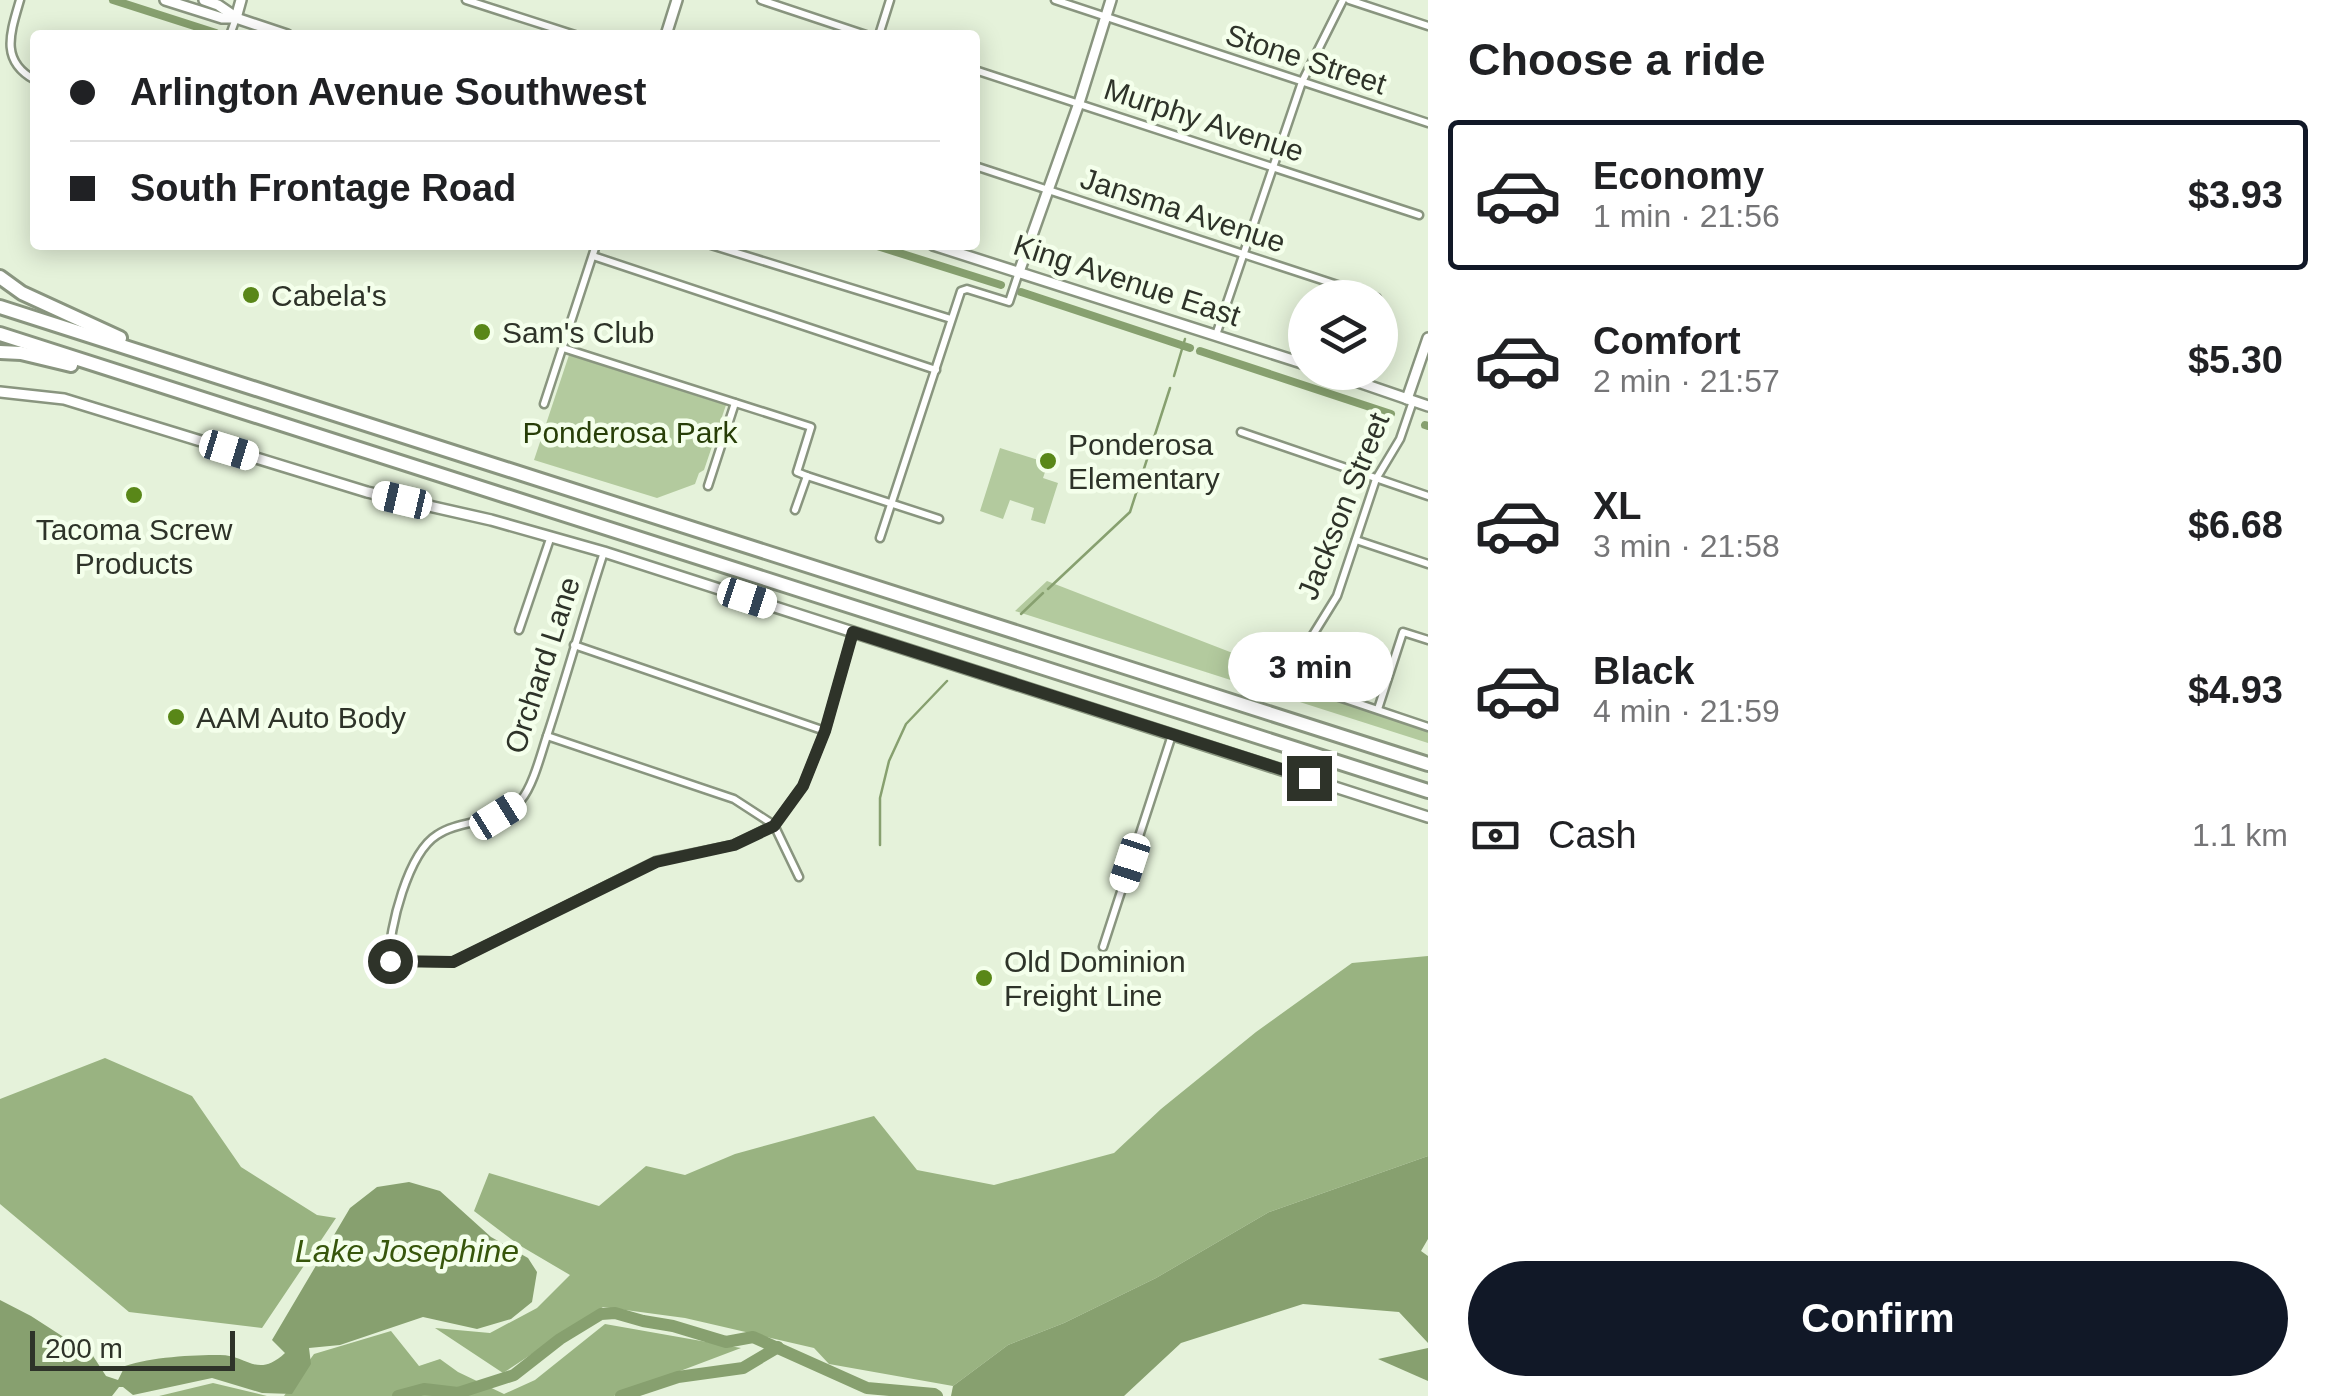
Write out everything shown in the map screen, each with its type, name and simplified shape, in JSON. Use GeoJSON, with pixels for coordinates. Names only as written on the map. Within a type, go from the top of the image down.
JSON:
{"type":"FeatureCollection","features":[{"type":"Feature","properties":{"kind":"highway"},"geometry":{"type":"LineString","coordinates":[[0,277],[62,313],[182,365]]}},
{"type":"Feature","properties":{"kind":"highway"},"geometry":{"type":"LineString","coordinates":[[0,307],[1428,764]]}},
{"type":"Feature","properties":{"kind":"highway"},"geometry":{"type":"LineString","coordinates":[[0,334],[1428,791]]}},
{"type":"Feature","properties":{"kind":"highway"},"geometry":{"type":"LineString","coordinates":[[0,352],[21,353],[170,388]]}},
{"type":"Feature","properties":{"kind":"main road"},"geometry":{"type":"LineString","coordinates":[[166,0],[222,18],[236,18]]}},
{"type":"Feature","properties":{"kind":"main road"},"geometry":{"type":"LineString","coordinates":[[204,0],[236,18],[272,30]]}},
{"type":"Feature","properties":{"kind":"main road"},"geometry":{"type":"LineString","coordinates":[[236,18],[241,0]]}},
{"type":"Feature","properties":{"kind":"main road"},"geometry":{"type":"LineString","coordinates":[[667,30],[676,0]]}},
{"type":"Feature","properties":{"kind":"main road"},"geometry":{"type":"LineString","coordinates":[[1019,272],[1111,0]]}},
{"type":"Feature","properties":{"kind":"main road","name":"King Avenue East"},"geometry":{"type":"LineString","coordinates":[[950,250],[1288,358]]}},
{"type":"Feature","properties":{"kind":"main road","name":"Jackson Street"},"geometry":{"type":"LineString","coordinates":[[1410,400],[1428,338]]}},
{"type":"Feature","properties":{"kind":"main road"},"geometry":{"type":"LineString","coordinates":[[1381,390],[1428,406]]}},
{"type":"Feature","properties":{"kind":"main road"},"geometry":{"type":"LineString","coordinates":[[0,392],[64,399],[367,492],[551,536],[1428,817]]}},
{"type":"Feature","properties":{"kind":"street"},"geometry":{"type":"LineString","coordinates":[[20,0],[7,49],[11,61],[30,77]]}},
{"type":"Feature","properties":{"kind":"street"},"geometry":{"type":"LineString","coordinates":[[466,0],[559,30]]}},
{"type":"Feature","properties":{"kind":"street"},"geometry":{"type":"LineString","coordinates":[[761,0],[851,30]]}},
{"type":"Feature","properties":{"kind":"street"},"geometry":{"type":"LineString","coordinates":[[881,30],[890,0]]}},
{"type":"Feature","properties":{"kind":"street","name":"Stone Street"},"geometry":{"type":"LineString","coordinates":[[1056,0],[1428,122]]}},
{"type":"Feature","properties":{"kind":"street"},"geometry":{"type":"LineString","coordinates":[[1216,335],[1302,82],[1346,0],[1428,26]]}},
{"type":"Feature","properties":{"kind":"street"},"geometry":{"type":"LineString","coordinates":[[232,30],[236,18]]}},
{"type":"Feature","properties":{"kind":"street","name":"Murphy Avenue"},"geometry":{"type":"LineString","coordinates":[[980,72],[1419,215]]}},
{"type":"Feature","properties":{"kind":"street","name":"Jansma Avenue"},"geometry":{"type":"LineString","coordinates":[[980,168],[1325,280]]}},
{"type":"Feature","properties":{"kind":"street"},"geometry":{"type":"LineString","coordinates":[[544,404],[594,250]]}},
{"type":"Feature","properties":{"kind":"street"},"geometry":{"type":"LineString","coordinates":[[727,250],[951,319]]}},
{"type":"Feature","properties":{"kind":"street"},"geometry":{"type":"LineString","coordinates":[[592,256],[936,370]]}},
{"type":"Feature","properties":{"kind":"street"},"geometry":{"type":"LineString","coordinates":[[880,538],[961,292],[967,288],[1009,302],[1019,272]]}},
{"type":"Feature","properties":{"kind":"street"},"geometry":{"type":"LineString","coordinates":[[563,348],[811,428],[797,472],[939,519]]}},
{"type":"Feature","properties":{"kind":"street","name":"Jackson Street"},"geometry":{"type":"LineString","coordinates":[[1378,709],[1334,695],[1320,684],[1308,656],[1311,638],[1337,596],[1376,479],[1400,438],[1410,400]]}},
{"type":"Feature","properties":{"kind":"street"},"geometry":{"type":"LineString","coordinates":[[708,486],[735,403]]}},
{"type":"Feature","properties":{"kind":"street"},"geometry":{"type":"LineString","coordinates":[[1241,432],[1428,496]]}},
{"type":"Feature","properties":{"kind":"street"},"geometry":{"type":"LineString","coordinates":[[795,510],[806,476]]}},
{"type":"Feature","properties":{"kind":"street"},"geometry":{"type":"LineString","coordinates":[[519,630],[551,536]]}},
{"type":"Feature","properties":{"kind":"street"},"geometry":{"type":"LineString","coordinates":[[1356,540],[1428,564]]}},
{"type":"Feature","properties":{"kind":"street","name":"Orchard Lane"},"geometry":{"type":"LineString","coordinates":[[604,552],[539,763],[521,801],[498,816],[438,834],[421,850],[395,915],[389,940],[390,961],[453,962],[656,862],[734,845],[774,826]]}},
{"type":"Feature","properties":{"kind":"street"},"geometry":{"type":"LineString","coordinates":[[774,826],[803,786],[825,731],[853,632]]}},
{"type":"Feature","properties":{"kind":"street"},"geometry":{"type":"LineString","coordinates":[[1428,640],[1403,632],[1378,709],[1428,727]]}},
{"type":"Feature","properties":{"kind":"street"},"geometry":{"type":"LineString","coordinates":[[574,644],[825,731]]}},
{"type":"Feature","properties":{"kind":"street"},"geometry":{"type":"LineString","coordinates":[[1103,947],[1172,734]]}},
{"type":"Feature","properties":{"kind":"street"},"geometry":{"type":"LineString","coordinates":[[547,736],[734,799],[774,826],[798,877]]}},
{"type":"Feature","properties":{"kind":"green space","name":"Ponderosa Park"},"geometry":{"type":"Polygon","coordinates":[[[569,355],[726,405],[704,470],[695,484],[657,498],[534,460],[569,355]]]}},
{"type":"Feature","properties":{"kind":"green space"},"geometry":{"type":"Polygon","coordinates":[[[1000,448],[1048,463],[1043,478],[1058,483],[1045,524],[1031,520],[1034,508],[1010,500],[1003,519],[980,511],[1000,448]]]}},
{"type":"Feature","properties":{"kind":"green space"},"geometry":{"type":"Polygon","coordinates":[[[1047,581],[1308,679],[1334,695],[1428,728],[1428,743],[1015,611],[1047,581]]]}},
{"type":"Feature","properties":{"kind":"shaded area"},"geometry":{"type":"Polygon","coordinates":[[[1428,956],[1428,1156],[1269,1212],[1156,1278],[1064,1323],[1008,1345],[953,1386],[829,1364],[814,1348],[685,1318],[603,1307],[503,1373],[435,1328],[490,1333],[537,1308],[570,1275],[519,1245],[474,1211],[489,1173],[599,1206],[646,1166],[685,1175],[735,1154],[874,1116],[917,1170],[994,1185],[1114,1153],[1161,1109],[1256,1032],[1352,963],[1428,956]]]}},
{"type":"Feature","properties":{"kind":"shaded area"},"geometry":{"type":"Polygon","coordinates":[[[105,1058],[192,1096],[241,1167],[317,1215],[336,1218],[262,1328],[129,1312],[0,1204],[0,1099],[105,1058]]]}},
{"type":"Feature","properties":{"kind":"shaded area"},"geometry":{"type":"Polygon","coordinates":[[[605,1324],[741,1348],[614,1396],[284,1396],[314,1354],[391,1331],[419,1366],[440,1359],[504,1394],[535,1380],[605,1324]]]}},
{"type":"Feature","properties":{"kind":"shaded area"},"geometry":{"type":"Polygon","coordinates":[[[213,1383],[267,1396],[159,1396],[213,1383]]]}},
{"type":"Feature","properties":{"kind":"water"},"geometry":{"type":"Polygon","coordinates":[[[1428,1156],[1428,1239],[1421,1251],[1428,1256],[1428,1343],[1399,1312],[1303,1304],[1181,1343],[1124,1396],[951,1396],[953,1386],[1008,1345],[1064,1323],[1156,1278],[1269,1212],[1428,1156]]]}},
{"type":"Feature","properties":{"kind":"water","name":"Lake Josephine"},"geometry":{"type":"Polygon","coordinates":[[[409,1182],[440,1191],[491,1237],[528,1258],[537,1272],[532,1302],[511,1319],[477,1329],[423,1317],[340,1345],[309,1348],[311,1364],[292,1394],[262,1393],[212,1378],[133,1395],[119,1387],[112,1396],[0,1396],[0,1300],[93,1356],[106,1376],[118,1380],[125,1366],[159,1359],[220,1355],[259,1365],[275,1361],[285,1353],[272,1340],[350,1208],[377,1187],[409,1182]]]}},
{"type":"Feature","properties":{"kind":"water"},"geometry":{"type":"Polygon","coordinates":[[[1428,1348],[1428,1381],[1378,1359],[1428,1348]]]}},
{"type":"Feature","properties":{"kind":"waterway"},"geometry":{"type":"LineString","coordinates":[[113,0],[207,30]]}},
{"type":"Feature","properties":{"kind":"waterway"},"geometry":{"type":"LineString","coordinates":[[890,250],[1001,285]]}},
{"type":"Feature","properties":{"kind":"waterway"},"geometry":{"type":"LineString","coordinates":[[1021,292],[1190,348]]}},
{"type":"Feature","properties":{"kind":"waterway"},"geometry":{"type":"LineString","coordinates":[[1174,376],[1185,339]]}},
{"type":"Feature","properties":{"kind":"waterway"},"geometry":{"type":"LineString","coordinates":[[1200,351],[1391,414]]}},
{"type":"Feature","properties":{"kind":"waterway"},"geometry":{"type":"LineString","coordinates":[[1048,589],[1130,512],[1170,388]]}},
{"type":"Feature","properties":{"kind":"waterway"},"geometry":{"type":"LineString","coordinates":[[1021,614],[1043,593]]}},
{"type":"Feature","properties":{"kind":"waterway"},"geometry":{"type":"LineString","coordinates":[[880,845],[880,798],[889,761],[906,724],[947,681]]}},
{"type":"Feature","properties":{"kind":"waterway"},"geometry":{"type":"LineString","coordinates":[[398,1396],[424,1389],[458,1393],[514,1375],[560,1339],[601,1314],[615,1313],[726,1342],[753,1337],[867,1388],[937,1396]]}},
{"type":"Feature","properties":{"kind":"waterway"},"geometry":{"type":"LineString","coordinates":[[621,1396],[678,1377],[743,1368],[778,1347]]}},
{"type":"Feature","properties":{"kind":"place","name":"Cabela's"},"geometry":{"type":"Point","coordinates":[251,295]}},
{"type":"Feature","properties":{"kind":"place","name":"Sam's Club"},"geometry":{"type":"Point","coordinates":[482,332]}},
{"type":"Feature","properties":{"kind":"place","name":"Ponderosa Elementary"},"geometry":{"type":"Point","coordinates":[1048,461]}},
{"type":"Feature","properties":{"kind":"place","name":"Tacoma Screw Products"},"geometry":{"type":"Point","coordinates":[134,495]}},
{"type":"Feature","properties":{"kind":"place","name":"AAM Auto Body"},"geometry":{"type":"Point","coordinates":[176,717]}},
{"type":"Feature","properties":{"kind":"place","name":"Old Dominion Freight Line"},"geometry":{"type":"Point","coordinates":[984,978]}},
{"type":"Feature","properties":{"kind":"route"},"geometry":{"type":"LineString","coordinates":[[390,961],[453,962],[656,862],[734,845],[774,826],[803,786],[825,731],[853,632],[1309,778]]}}]}
